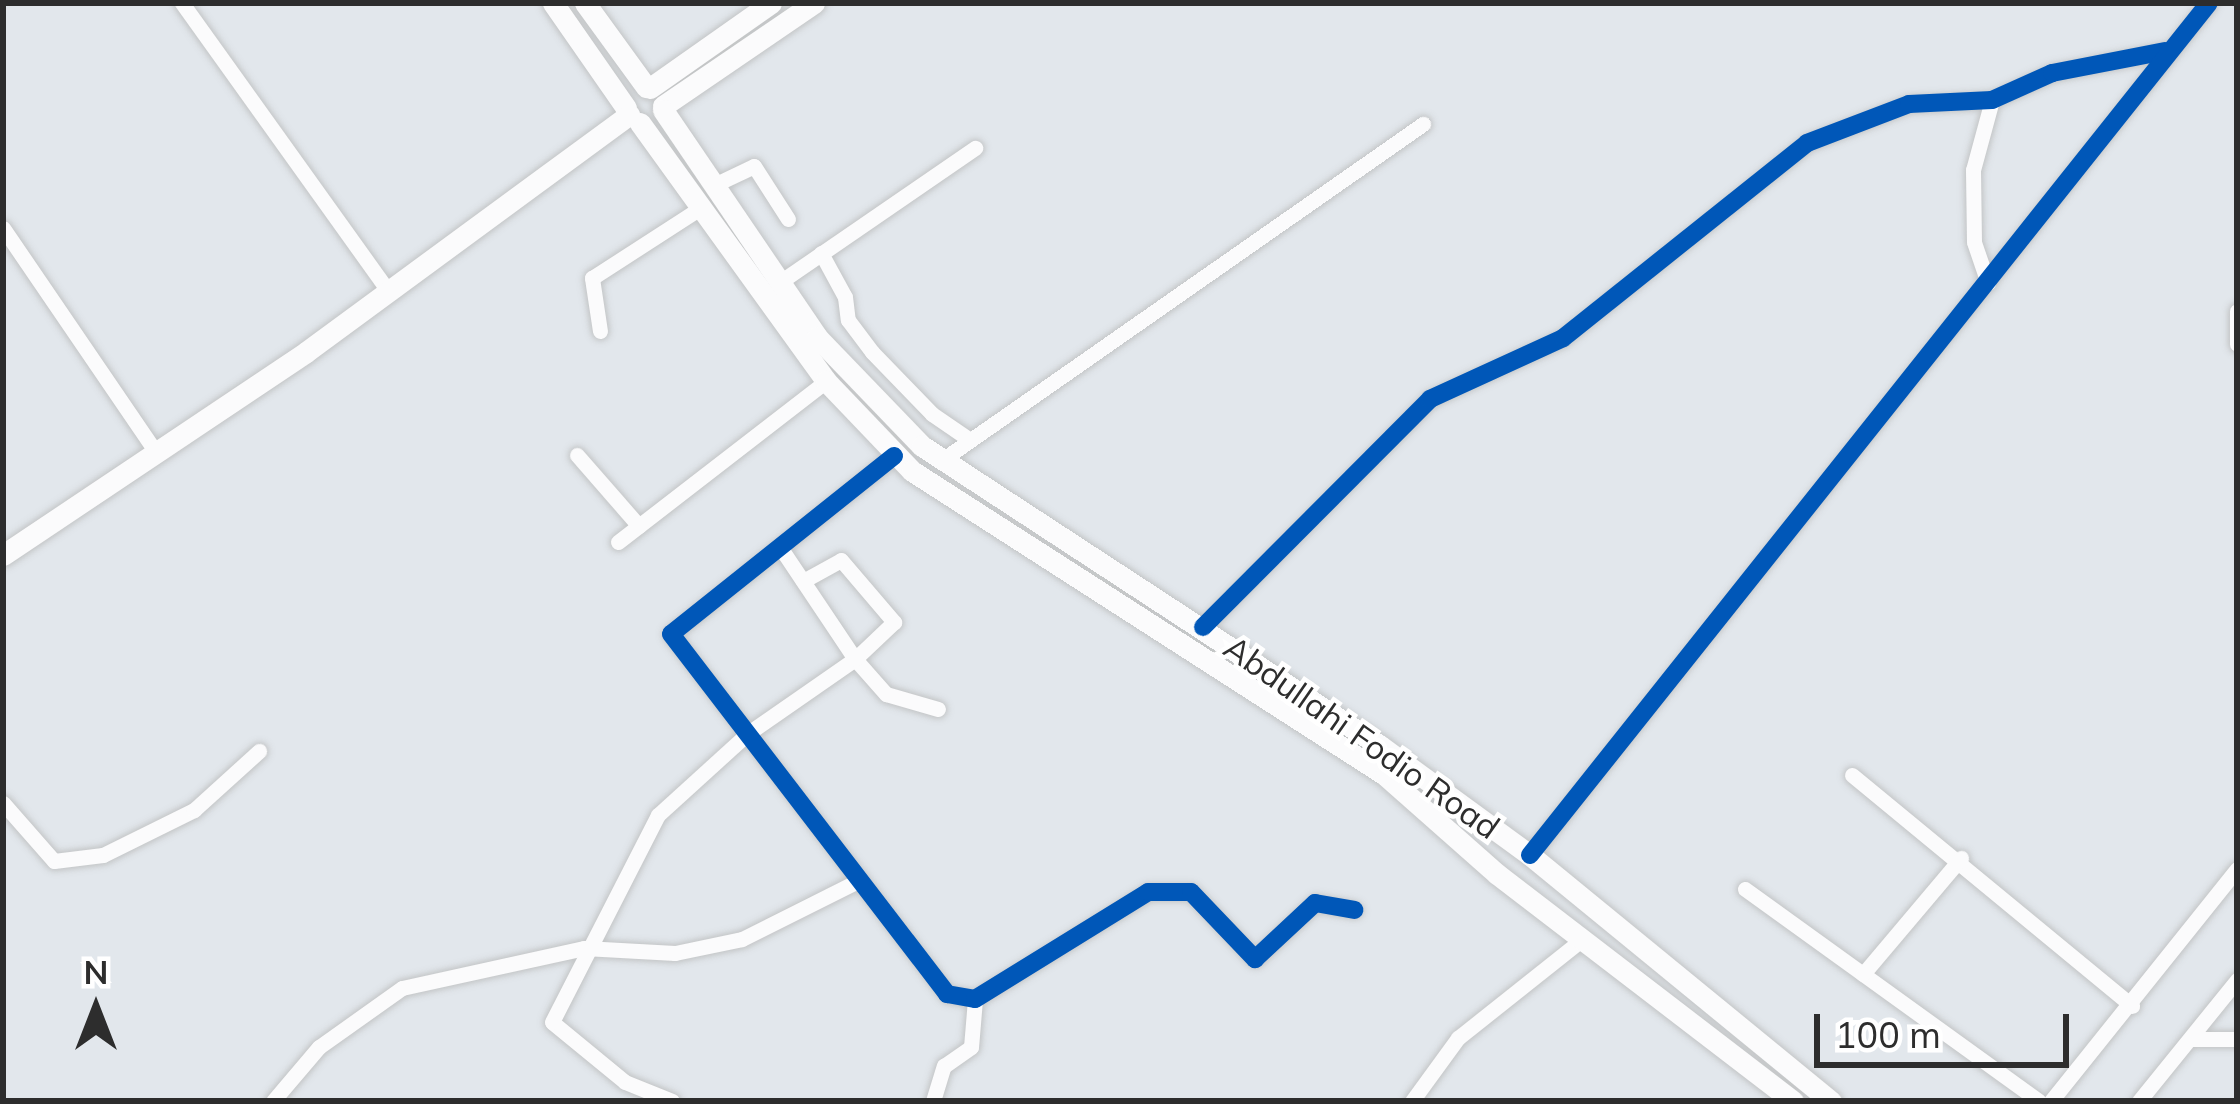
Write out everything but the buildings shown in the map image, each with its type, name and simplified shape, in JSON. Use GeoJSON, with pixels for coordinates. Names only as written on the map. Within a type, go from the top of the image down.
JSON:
{"type":"FeatureCollection","features":[{"type":"Feature","properties":{"kind":"main road","name":"Abdullahi Fodio Road"},"geometry":{"type":"LineString","coordinates":[[553,3],[826,381],[894,456],[941,495],[1384,775],[1581,940],[1793,1101]]}},
{"type":"Feature","properties":{"kind":"main road","name":"Abdullahi Fodio Road"},"geometry":{"type":"LineString","coordinates":[[585,3],[780,282],[867,393],[942,460],[1203,627],[1530,855],[1832,1101]]}},
{"type":"Feature","properties":{"kind":"main road"},"geometry":{"type":"LineString","coordinates":[[3,555],[388,291],[632,115],[771,3]]}},
{"type":"Feature","properties":{"kind":"main road"},"geometry":{"type":"LineString","coordinates":[[632,115],[631,93],[655,97],[814,3]]}},
{"type":"Feature","properties":{"kind":"street"},"geometry":{"type":"LineString","coordinates":[[182,3],[388,291]]}},
{"type":"Feature","properties":{"kind":"street"},"geometry":{"type":"LineString","coordinates":[[1530,855],[1697,637],[1988,283],[2165,51],[2210,3]]}},
{"type":"Feature","properties":{"kind":"street"},"geometry":{"type":"LineString","coordinates":[[1203,627],[1430,399],[1563,338],[1807,142],[1909,104],[1992,100],[2052,73],[2165,51]]}},
{"type":"Feature","properties":{"kind":"street"},"geometry":{"type":"LineString","coordinates":[[1988,283],[1975,242],[1973,170],[1992,100]]}},
{"type":"Feature","properties":{"kind":"street"},"geometry":{"type":"LineString","coordinates":[[942,460],[1423,124]]}},
{"type":"Feature","properties":{"kind":"street"},"geometry":{"type":"LineString","coordinates":[[780,282],[975,148]]}},
{"type":"Feature","properties":{"kind":"street"},"geometry":{"type":"LineString","coordinates":[[714,185],[754,166],[788,219]]}},
{"type":"Feature","properties":{"kind":"street"},"geometry":{"type":"LineString","coordinates":[[600,331],[592,278],[700,208]]}},
{"type":"Feature","properties":{"kind":"street"},"geometry":{"type":"LineString","coordinates":[[3,228],[154,449]]}},
{"type":"Feature","properties":{"kind":"street"},"geometry":{"type":"LineString","coordinates":[[821,254],[845,297],[848,320],[872,352],[932,414],[970,440]]}},
{"type":"Feature","properties":{"kind":"street"},"geometry":{"type":"LineString","coordinates":[[2237,311],[2237,344]]}},
{"type":"Feature","properties":{"kind":"street"},"geometry":{"type":"LineString","coordinates":[[618,542],[826,381]]}},
{"type":"Feature","properties":{"kind":"street"},"geometry":{"type":"LineString","coordinates":[[578,455],[639,526]]}},
{"type":"Feature","properties":{"kind":"street"},"geometry":{"type":"LineString","coordinates":[[894,456],[782,550],[670,634],[947,994],[975,999],[1148,892],[1191,892],[1255,959],[1315,903],[1354,910]]}},
{"type":"Feature","properties":{"kind":"street"},"geometry":{"type":"LineString","coordinates":[[782,550],[854,659],[886,694],[938,709]]}},
{"type":"Feature","properties":{"kind":"street"},"geometry":{"type":"LineString","coordinates":[[672,1101],[625,1082],[552,1022],[584,948],[622,893],[658,815],[747,734],[854,659],[894,622],[841,560],[802,580]]}},
{"type":"Feature","properties":{"kind":"street"},"geometry":{"type":"LineString","coordinates":[[3,803],[54,862],[103,855],[194,810],[260,751]]}},
{"type":"Feature","properties":{"kind":"street"},"geometry":{"type":"LineString","coordinates":[[1852,776],[1961,858],[2132,1006]]}},
{"type":"Feature","properties":{"kind":"street"},"geometry":{"type":"LineString","coordinates":[[1863,974],[1961,858]]}},
{"type":"Feature","properties":{"kind":"street"},"geometry":{"type":"LineString","coordinates":[[2051,1101],[2132,1006],[2237,869]]}},
{"type":"Feature","properties":{"kind":"street"},"geometry":{"type":"LineString","coordinates":[[273,1101],[319,1047],[402,988],[584,948],[675,953],[742,939],[860,880]]}},
{"type":"Feature","properties":{"kind":"street"},"geometry":{"type":"LineString","coordinates":[[1745,889],[2039,1101]]}},
{"type":"Feature","properties":{"kind":"street"},"geometry":{"type":"LineString","coordinates":[[1412,1101],[1458,1038],[1581,940]]}},
{"type":"Feature","properties":{"kind":"street"},"geometry":{"type":"LineString","coordinates":[[2139,1101],[2237,980]]}},
{"type":"Feature","properties":{"kind":"street"},"geometry":{"type":"LineString","coordinates":[[933,1101],[944,1066],[971,1046],[975,999]]}},
{"type":"Feature","properties":{"kind":"street"},"geometry":{"type":"LineString","coordinates":[[2191,1039],[2237,1039]]}},
{"type":"Feature","properties":{"kind":"cycle path"},"geometry":{"type":"LineString","coordinates":[[1530,855],[2209,3]]}},
{"type":"Feature","properties":{"kind":"cycle path"},"geometry":{"type":"LineString","coordinates":[[1203,627],[1430,399],[1563,338],[1807,143],[1909,104],[1992,100],[2052,73],[2165,51]]}},
{"type":"Feature","properties":{"kind":"cycle path"},"geometry":{"type":"LineString","coordinates":[[894,456],[671,634],[947,994],[975,999],[1148,892],[1191,892],[1255,959],[1315,903],[1354,910]]}}]}
